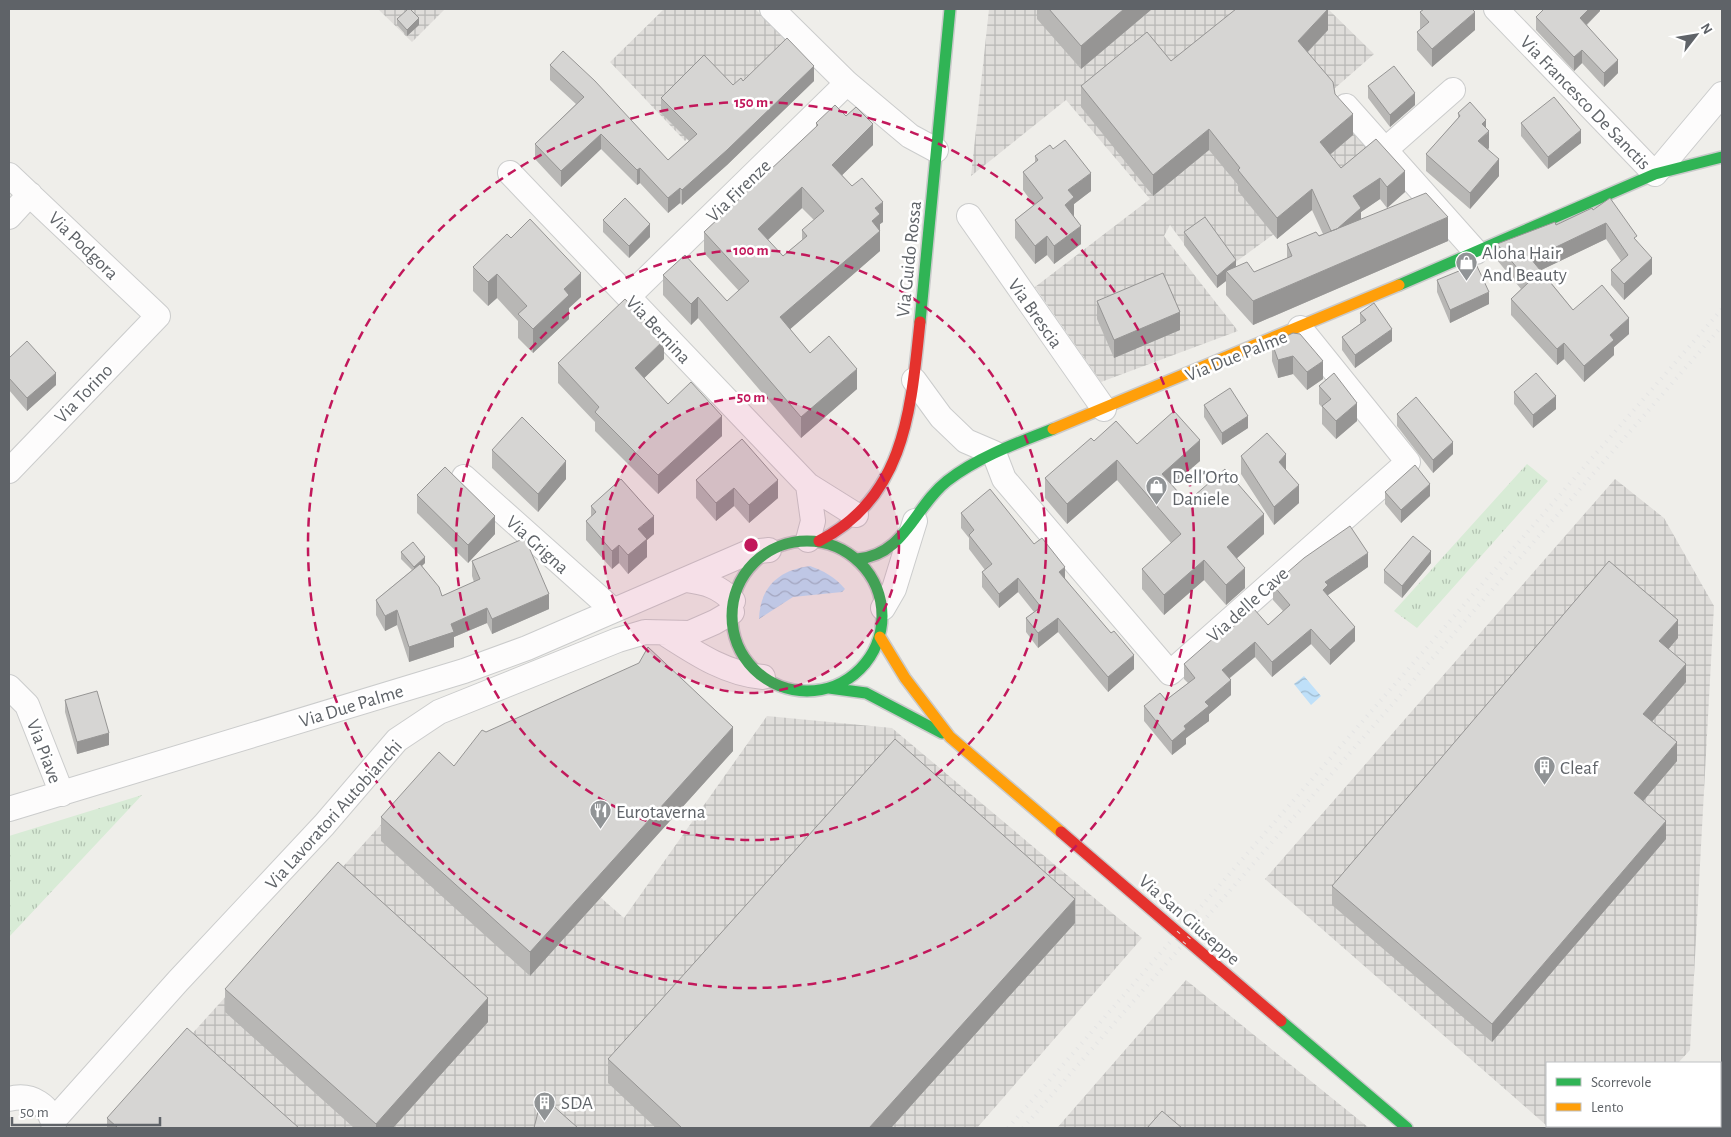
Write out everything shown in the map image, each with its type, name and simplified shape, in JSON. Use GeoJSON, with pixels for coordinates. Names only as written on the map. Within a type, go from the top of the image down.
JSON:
{"type":"FeatureCollection","features":[{"type":"Feature","properties":{"kind":"street"},"geometry":{"type":"LineString","coordinates":[[772,9],[847,83],[910,136],[936,150]]}},
{"type":"Feature","properties":{"kind":"street","name":"Via Guido Rossa"},"geometry":{"type":"LineString","coordinates":[[814,541],[833,536],[861,516],[882,482],[905,434],[914,380],[950,9]]}},
{"type":"Feature","properties":{"kind":"street","name":"Via Francesco De Sanctis"},"geometry":{"type":"LineString","coordinates":[[1496,9],[1655,174]]}},
{"type":"Feature","properties":{"kind":"street","name":"Via Firenze"},"geometry":{"type":"LineString","coordinates":[[629,296],[847,83]]}},
{"type":"Feature","properties":{"kind":"street"},"geometry":{"type":"LineString","coordinates":[[1385,150],[1453,90]]}},
{"type":"Feature","properties":{"kind":"street"},"geometry":{"type":"LineString","coordinates":[[1655,174],[1722,94]]}},
{"type":"Feature","properties":{"kind":"street"},"geometry":{"type":"LineString","coordinates":[[1346,106],[1476,252]]}},
{"type":"Feature","properties":{"kind":"street"},"geometry":{"type":"LineString","coordinates":[[1655,174],[1722,158]]}},
{"type":"Feature","properties":{"kind":"street","name":"Via Bernina"},"geometry":{"type":"LineString","coordinates":[[510,173],[808,486],[861,516]]}},
{"type":"Feature","properties":{"kind":"street","name":"Via Due Palme"},"geometry":{"type":"LineString","coordinates":[[855,557],[881,554],[892,548],[946,482],[994,453],[1300,328],[1655,174]]}},
{"type":"Feature","properties":{"kind":"street","name":"Via Podgora"},"geometry":{"type":"LineString","coordinates":[[9,176],[158,316]]}},
{"type":"Feature","properties":{"kind":"street"},"geometry":{"type":"LineString","coordinates":[[9,217],[30,194]]}},
{"type":"Feature","properties":{"kind":"street","name":"Via Brescia"},"geometry":{"type":"LineString","coordinates":[[969,216],[1104,409]]}},
{"type":"Feature","properties":{"kind":"street","name":"Via Torino"},"geometry":{"type":"LineString","coordinates":[[9,471],[158,316]]}},
{"type":"Feature","properties":{"kind":"street","name":"Via delle Cave"},"geometry":{"type":"LineString","coordinates":[[994,453],[1004,479],[1170,674],[1408,462],[1300,328]]}},
{"type":"Feature","properties":{"kind":"street"},"geometry":{"type":"LineString","coordinates":[[914,380],[941,416],[966,441],[994,453]]}},
{"type":"Feature","properties":{"kind":"street","name":"Via Grigna"},"geometry":{"type":"LineString","coordinates":[[464,477],[613,610]]}},
{"type":"Feature","properties":{"kind":"street"},"geometry":{"type":"LineString","coordinates":[[808,486],[814,541]]}},
{"type":"Feature","properties":{"kind":"street","name":"Via Due Palme"},"geometry":{"type":"LineString","coordinates":[[882,608],[894,589],[917,516]]}},
{"type":"Feature","properties":{"kind":"street"},"geometry":{"type":"LineString","coordinates":[[664,633],[728,669],[745,676],[763,677],[790,689],[805,691],[829,688],[850,678],[865,664],[880,637],[882,608],[880,594],[869,572],[855,557],[830,544],[814,541],[781,545],[769,550],[753,563],[744,574],[732,606],[733,631],[740,650],[747,661],[763,677]]}},
{"type":"Feature","properties":{"kind":"street"},"geometry":{"type":"LineString","coordinates":[[855,557],[857,542]]}},
{"type":"Feature","properties":{"kind":"street","name":"Via Due Palme"},"geometry":{"type":"LineString","coordinates":[[9,810],[464,671],[527,648],[749,552],[769,550]]}},
{"type":"Feature","properties":{"kind":"street"},"geometry":{"type":"LineString","coordinates":[[686,580],[706,583],[718,588],[732,606]]}},
{"type":"Feature","properties":{"kind":"street","name":"Via Lavoratori Autobianchi"},"geometry":{"type":"LineString","coordinates":[[49,1117],[70,1100],[324,825],[397,740],[439,712],[605,645],[644,632],[690,633],[715,622],[732,606]]}},
{"type":"Feature","properties":{"kind":"street","name":"Via San Giuseppe"},"geometry":{"type":"LineString","coordinates":[[880,637],[904,678],[950,737],[1407,1128]]}},
{"type":"Feature","properties":{"kind":"street","name":"Via Piave"},"geometry":{"type":"LineString","coordinates":[[9,687],[27,705],[62,794]]}},
{"type":"Feature","properties":{"kind":"street","name":"Via San Giuseppe"},"geometry":{"type":"LineString","coordinates":[[829,688],[866,693],[950,737]]}},
{"type":"Feature","properties":{"kind":"street"},"geometry":{"type":"LineString","coordinates":[[9,1099],[28,1098],[49,1117]]}},
{"type":"Feature","properties":{"kind":"shaded area"},"geometry":{"type":"Polygon","coordinates":[[[378,9],[445,9],[412,42],[378,9]]]}},
{"type":"Feature","properties":{"kind":"shaded area"},"geometry":{"type":"Polygon","coordinates":[[[664,9],[755,9],[789,42],[685,141],[610,62],[664,9]]]}},
{"type":"Feature","properties":{"kind":"shaded area"},"geometry":{"type":"Polygon","coordinates":[[[989,9],[1328,9],[1374,54],[1326,96],[1377,159],[1211,280],[1170,225],[1164,236],[1238,331],[1101,382],[1035,287],[1150,199],[1066,100],[971,176],[989,9]]]}},
{"type":"Feature","properties":{"kind":"shaded area"},"geometry":{"type":"Polygon","coordinates":[[[1615,479],[1664,518],[1714,606],[1690,1050],[1679,1062],[1546,1062],[1546,1125],[1265,879],[1615,479]]]}},
{"type":"Feature","properties":{"kind":"shaded area"},"geometry":{"type":"Polygon","coordinates":[[[767,716],[892,728],[1142,938],[977,1128],[107,1128],[441,758],[624,918],[767,716]]]}},
{"type":"Feature","properties":{"kind":"shaded area"},"geometry":{"type":"Polygon","coordinates":[[[1186,980],[1369,1128],[1057,1128],[1186,980]]]}},
{"type":"Feature","properties":{"kind":"green space"},"geometry":{"type":"Polygon","coordinates":[[[1527,464],[1548,481],[1417,628],[1394,611],[1527,464]]]}},
{"type":"Feature","properties":{"kind":"green space"},"geometry":{"type":"Polygon","coordinates":[[[142,795],[9,937],[9,836],[142,795]]]}},
{"type":"Feature","properties":{"kind":"water"},"geometry":{"type":"Polygon","coordinates":[[[810,566],[829,575],[845,589],[842,592],[793,597],[759,619],[763,598],[773,582],[789,571],[810,566]]]}},
{"type":"Feature","properties":{"kind":"water"},"geometry":{"type":"Polygon","coordinates":[[[1304,676],[1321,696],[1311,705],[1294,684],[1304,676]]]}},
{"type":"Feature","properties":{"kind":"building"},"geometry":{"type":"Polygon","coordinates":[[[408,9],[419,18],[407,30],[397,19],[408,9]]]}},
{"type":"Feature","properties":{"kind":"building"},"geometry":{"type":"Polygon","coordinates":[[[1049,9],[1124,9],[1081,46],[1049,9]]]}},
{"type":"Feature","properties":{"kind":"building"},"geometry":{"type":"Polygon","coordinates":[[[1236,9],[1328,9],[1298,41],[1333,82],[1335,94],[1353,114],[1320,142],[1341,168],[1376,139],[1405,171],[1387,187],[1380,178],[1353,196],[1361,208],[1337,229],[1331,231],[1312,189],[1277,218],[1238,170],[1240,168],[1209,129],[1153,175],[1081,86],[1147,32],[1171,61],[1236,9]]]}},
{"type":"Feature","properties":{"kind":"building"},"geometry":{"type":"Polygon","coordinates":[[[1424,9],[1472,9],[1475,12],[1432,49],[1417,32],[1429,22],[1420,12],[1424,9]]]}},
{"type":"Feature","properties":{"kind":"building"},"geometry":{"type":"Polygon","coordinates":[[[1544,9],[1589,9],[1580,18],[1618,60],[1604,73],[1582,50],[1574,57],[1536,17],[1544,9]]]}},
{"type":"Feature","properties":{"kind":"building"},"geometry":{"type":"Polygon","coordinates":[[[787,38],[814,66],[727,150],[682,190],[680,188],[668,198],[640,168],[637,170],[601,134],[561,171],[535,144],[584,97],[550,65],[563,51],[595,81],[668,160],[697,134],[661,98],[704,55],[733,85],[741,78],[743,81],[787,38]]]}},
{"type":"Feature","properties":{"kind":"building"},"geometry":{"type":"Polygon","coordinates":[[[1394,66],[1415,93],[1390,115],[1368,86],[1394,66]]]}},
{"type":"Feature","properties":{"kind":"building"},"geometry":{"type":"Polygon","coordinates":[[[1554,97],[1581,130],[1548,157],[1521,123],[1554,97]]]}},
{"type":"Feature","properties":{"kind":"building"},"geometry":{"type":"Polygon","coordinates":[[[1470,102],[1486,120],[1482,124],[1489,131],[1478,141],[1499,159],[1470,193],[1426,154],[1460,116],[1458,113],[1470,102]]]}},
{"type":"Feature","properties":{"kind":"building"},"geometry":{"type":"Polygon","coordinates":[[[835,105],[846,116],[856,107],[873,124],[832,165],[852,186],[862,178],[883,202],[875,208],[880,214],[872,221],[880,231],[780,317],[810,353],[829,336],[857,369],[801,417],[698,297],[691,304],[663,275],[685,255],[727,301],[749,281],[704,232],[818,125],[816,123],[835,105]],[[802,187],[758,229],[783,256],[807,236],[802,230],[824,211],[802,187]]]}},
{"type":"Feature","properties":{"kind":"building"},"geometry":{"type":"Polygon","coordinates":[[[1065,140],[1091,173],[1068,190],[1074,197],[1065,205],[1081,226],[1054,246],[1047,236],[1035,246],[1015,220],[1043,198],[1023,172],[1038,160],[1035,156],[1050,145],[1053,149],[1065,140]]]}},
{"type":"Feature","properties":{"kind":"building"},"geometry":{"type":"Polygon","coordinates":[[[1426,193],[1448,217],[1253,301],[1226,271],[1247,262],[1254,272],[1292,256],[1287,244],[1316,232],[1319,236],[1426,193]]]}},
{"type":"Feature","properties":{"kind":"building"},"geometry":{"type":"Polygon","coordinates":[[[625,198],[650,224],[629,246],[603,220],[625,198]]]}},
{"type":"Feature","properties":{"kind":"building"},"geometry":{"type":"Polygon","coordinates":[[[1610,198],[1637,236],[1634,238],[1652,258],[1624,284],[1611,270],[1628,255],[1606,223],[1531,259],[1573,310],[1602,285],[1629,318],[1610,335],[1614,340],[1584,366],[1564,343],[1557,349],[1511,299],[1529,282],[1497,244],[1555,222],[1556,225],[1592,208],[1593,210],[1610,198]]]}},
{"type":"Feature","properties":{"kind":"building"},"geometry":{"type":"Polygon","coordinates":[[[1205,217],[1236,260],[1217,276],[1184,232],[1205,217]]]}},
{"type":"Feature","properties":{"kind":"building"},"geometry":{"type":"Polygon","coordinates":[[[530,219],[581,273],[564,289],[569,295],[533,329],[518,314],[527,306],[497,274],[488,282],[473,267],[507,234],[511,238],[530,219]]]}},
{"type":"Feature","properties":{"kind":"building"},"geometry":{"type":"Polygon","coordinates":[[[1476,264],[1489,292],[1450,310],[1437,280],[1476,264]]]}},
{"type":"Feature","properties":{"kind":"building"},"geometry":{"type":"Polygon","coordinates":[[[1163,273],[1180,312],[1114,340],[1097,301],[1163,273]]]}},
{"type":"Feature","properties":{"kind":"building"},"geometry":{"type":"Polygon","coordinates":[[[625,299],[664,340],[635,368],[668,404],[691,382],[722,416],[658,475],[595,412],[599,407],[558,363],[625,299]]]}},
{"type":"Feature","properties":{"kind":"building"},"geometry":{"type":"Polygon","coordinates":[[[1374,303],[1392,329],[1355,355],[1342,337],[1366,320],[1360,313],[1374,303]]]}},
{"type":"Feature","properties":{"kind":"building"},"geometry":{"type":"Polygon","coordinates":[[[1293,333],[1300,334],[1323,361],[1307,372],[1293,356],[1278,360],[1272,343],[1293,333]]]}},
{"type":"Feature","properties":{"kind":"building"},"geometry":{"type":"Polygon","coordinates":[[[27,341],[56,373],[27,398],[9,378],[9,358],[27,341]]]}},
{"type":"Feature","properties":{"kind":"building"},"geometry":{"type":"Polygon","coordinates":[[[1334,373],[1357,403],[1336,421],[1322,406],[1331,399],[1319,386],[1334,373]]]}},
{"type":"Feature","properties":{"kind":"building"},"geometry":{"type":"Polygon","coordinates":[[[1536,373],[1556,396],[1533,415],[1514,392],[1536,373]]]}},
{"type":"Feature","properties":{"kind":"building"},"geometry":{"type":"Polygon","coordinates":[[[1230,388],[1248,416],[1222,433],[1204,405],[1230,388]]]}},
{"type":"Feature","properties":{"kind":"building"},"geometry":{"type":"Polygon","coordinates":[[[1416,397],[1453,442],[1433,460],[1397,414],[1416,397]]]}},
{"type":"Feature","properties":{"kind":"building"},"geometry":{"type":"Polygon","coordinates":[[[1174,411],[1200,440],[1162,474],[1187,502],[1225,469],[1264,514],[1227,547],[1245,568],[1226,585],[1204,560],[1164,595],[1142,569],[1181,534],[1117,460],[1067,504],[1045,478],[1091,438],[1094,441],[1116,421],[1137,444],[1174,411]]]}},
{"type":"Feature","properties":{"kind":"building"},"geometry":{"type":"Polygon","coordinates":[[[522,417],[566,461],[538,494],[492,450],[522,417]]]}},
{"type":"Feature","properties":{"kind":"building"},"geometry":{"type":"Polygon","coordinates":[[[1267,433],[1286,454],[1279,462],[1299,485],[1274,507],[1241,456],[1267,433]]]}},
{"type":"Feature","properties":{"kind":"building"},"geometry":{"type":"Polygon","coordinates":[[[742,439],[778,480],[749,505],[734,488],[716,503],[696,480],[742,439]]]}},
{"type":"Feature","properties":{"kind":"building"},"geometry":{"type":"Polygon","coordinates":[[[1415,465],[1430,484],[1401,510],[1385,492],[1415,465]]]}},
{"type":"Feature","properties":{"kind":"building"},"geometry":{"type":"Polygon","coordinates":[[[445,467],[495,516],[468,545],[417,495],[445,467]]]}},
{"type":"Feature","properties":{"kind":"building"},"geometry":{"type":"Polygon","coordinates":[[[621,479],[654,516],[638,529],[647,539],[628,555],[619,545],[612,551],[586,521],[596,512],[591,506],[621,479]]]}},
{"type":"Feature","properties":{"kind":"building"},"geometry":{"type":"Polygon","coordinates":[[[990,489],[1034,544],[1042,538],[1065,567],[1059,572],[1111,633],[1114,631],[1134,655],[1108,677],[1058,618],[1038,633],[1026,618],[1041,607],[1018,578],[999,594],[982,572],[992,564],[969,535],[974,530],[961,513],[990,489]]]}},
{"type":"Feature","properties":{"kind":"building"},"geometry":{"type":"Polygon","coordinates":[[[1350,526],[1368,553],[1325,582],[1328,585],[1323,590],[1355,627],[1330,650],[1311,629],[1272,662],[1255,642],[1222,670],[1231,680],[1205,702],[1209,706],[1184,726],[1186,729],[1172,741],[1144,706],[1160,693],[1166,700],[1195,678],[1184,664],[1224,629],[1227,632],[1254,609],[1268,625],[1290,605],[1273,585],[1304,558],[1350,526]]]}},
{"type":"Feature","properties":{"kind":"building"},"geometry":{"type":"Polygon","coordinates":[[[1413,536],[1431,551],[1402,586],[1384,570],[1413,536]]]}},
{"type":"Feature","properties":{"kind":"building"},"geometry":{"type":"Polygon","coordinates":[[[525,538],[549,594],[492,619],[487,608],[451,624],[454,632],[409,647],[397,610],[385,616],[376,600],[420,564],[439,587],[442,596],[480,579],[472,561],[525,538]]]}},
{"type":"Feature","properties":{"kind":"building"},"geometry":{"type":"Polygon","coordinates":[[[413,542],[425,557],[414,567],[401,552],[413,542]]]}},
{"type":"Feature","properties":{"kind":"building","name":"Cleaf"},"geometry":{"type":"Polygon","coordinates":[[[1609,561],[1678,620],[1659,641],[1686,664],[1643,714],[1677,742],[1634,793],[1666,821],[1492,1024],[1332,886],[1609,561]]]}},
{"type":"Feature","properties":{"kind":"building"},"geometry":{"type":"Polygon","coordinates":[[[648,647],[733,727],[530,952],[381,817],[439,752],[454,766],[482,730],[486,732],[639,663],[648,647]]]}},
{"type":"Feature","properties":{"kind":"building"},"geometry":{"type":"Polygon","coordinates":[[[97,691],[109,733],[77,742],[65,700],[97,691]]]}},
{"type":"Feature","properties":{"kind":"building"},"geometry":{"type":"Polygon","coordinates":[[[895,739],[1075,899],[869,1128],[682,1128],[608,1059],[895,739]]]}},
{"type":"Feature","properties":{"kind":"building"},"geometry":{"type":"Polygon","coordinates":[[[338,862],[488,998],[376,1124],[225,989],[338,862]]]}},
{"type":"Feature","properties":{"kind":"building"},"geometry":{"type":"Polygon","coordinates":[[[187,1028],[299,1128],[118,1128],[107,1118],[187,1028]]]}},
{"type":"Feature","properties":{"kind":"building"},"geometry":{"type":"Polygon","coordinates":[[[542,1096],[578,1128],[534,1128],[542,1096]]]}},
{"type":"Feature","properties":{"kind":"building"},"geometry":{"type":"Polygon","coordinates":[[[1162,1111],[1182,1128],[1147,1128],[1162,1111]]]}},
{"type":"Feature","properties":{"kind":"railway"},"geometry":{"type":"LineString","coordinates":[[1008,1128],[1722,309]]}},
{"type":"Feature","properties":{"kind":"railway"},"geometry":{"type":"LineString","coordinates":[[1023,1128],[1722,326]]}},
{"type":"Feature","properties":{"kind":"traffic: fast"},"geometry":{"type":"LineString","coordinates":[[920,322],[950,9]]}},
{"type":"Feature","properties":{"kind":"traffic: fast"},"geometry":{"type":"LineString","coordinates":[[1399,285],[1655,174],[1722,157]]}},
{"type":"Feature","properties":{"kind":"traffic: fast"},"geometry":{"type":"LineString","coordinates":[[857,559],[873,556],[887,549],[908,528],[936,492],[959,472],[998,451],[1053,429]]}},
{"type":"Feature","properties":{"kind":"traffic: fast"},"geometry":{"type":"LineString","coordinates":[[807,541],[822,542],[836,546],[849,553],[860,563],[870,574],[877,587],[881,601],[882,616],[881,631],[877,645],[870,658],[860,669],[849,679],[836,686],[822,690],[807,691],[792,690],[778,686],[765,679],[754,669],[744,658],[737,645],[733,631],[732,616],[733,601],[737,587],[744,574],[754,563],[765,553],[778,546],[792,542],[807,541]]}},
{"type":"Feature","properties":{"kind":"traffic: fast"},"geometry":{"type":"LineString","coordinates":[[829,688],[866,693],[942,733]]}},
{"type":"Feature","properties":{"kind":"traffic: fast"},"geometry":{"type":"LineString","coordinates":[[1281,1021],[1407,1128]]}},
{"type":"Feature","properties":{"kind":"traffic: slow"},"geometry":{"type":"LineString","coordinates":[[1053,429],[1399,285]]}},
{"type":"Feature","properties":{"kind":"traffic: slow"},"geometry":{"type":"LineString","coordinates":[[880,637],[905,678],[950,737],[1061,832]]}},
{"type":"Feature","properties":{"kind":"traffic: jam"},"geometry":{"type":"LineString","coordinates":[[819,541],[848,522],[870,500],[887,475],[899,447],[907,417],[913,386],[920,322]]}},
{"type":"Feature","properties":{"kind":"traffic: jam"},"geometry":{"type":"LineString","coordinates":[[1061,832],[1281,1021]]}},
{"type":"Feature","properties":{"kind":"place","name":"Aloha Hair And Beauty"},"geometry":{"type":"Point","coordinates":[1466,282]}},
{"type":"Feature","properties":{"kind":"place","name":"Dell'Orto Daniele"},"geometry":{"type":"Point","coordinates":[1156,506]}},
{"type":"Feature","properties":{"kind":"place","name":"Cleaf"},"geometry":{"type":"Point","coordinates":[1544,786]}},
{"type":"Feature","properties":{"kind":"place","name":"Eurotaverna"},"geometry":{"type":"Point","coordinates":[600,830]}},
{"type":"Feature","properties":{"kind":"place","name":"SDA"},"geometry":{"type":"Point","coordinates":[545,1121]}}]}
